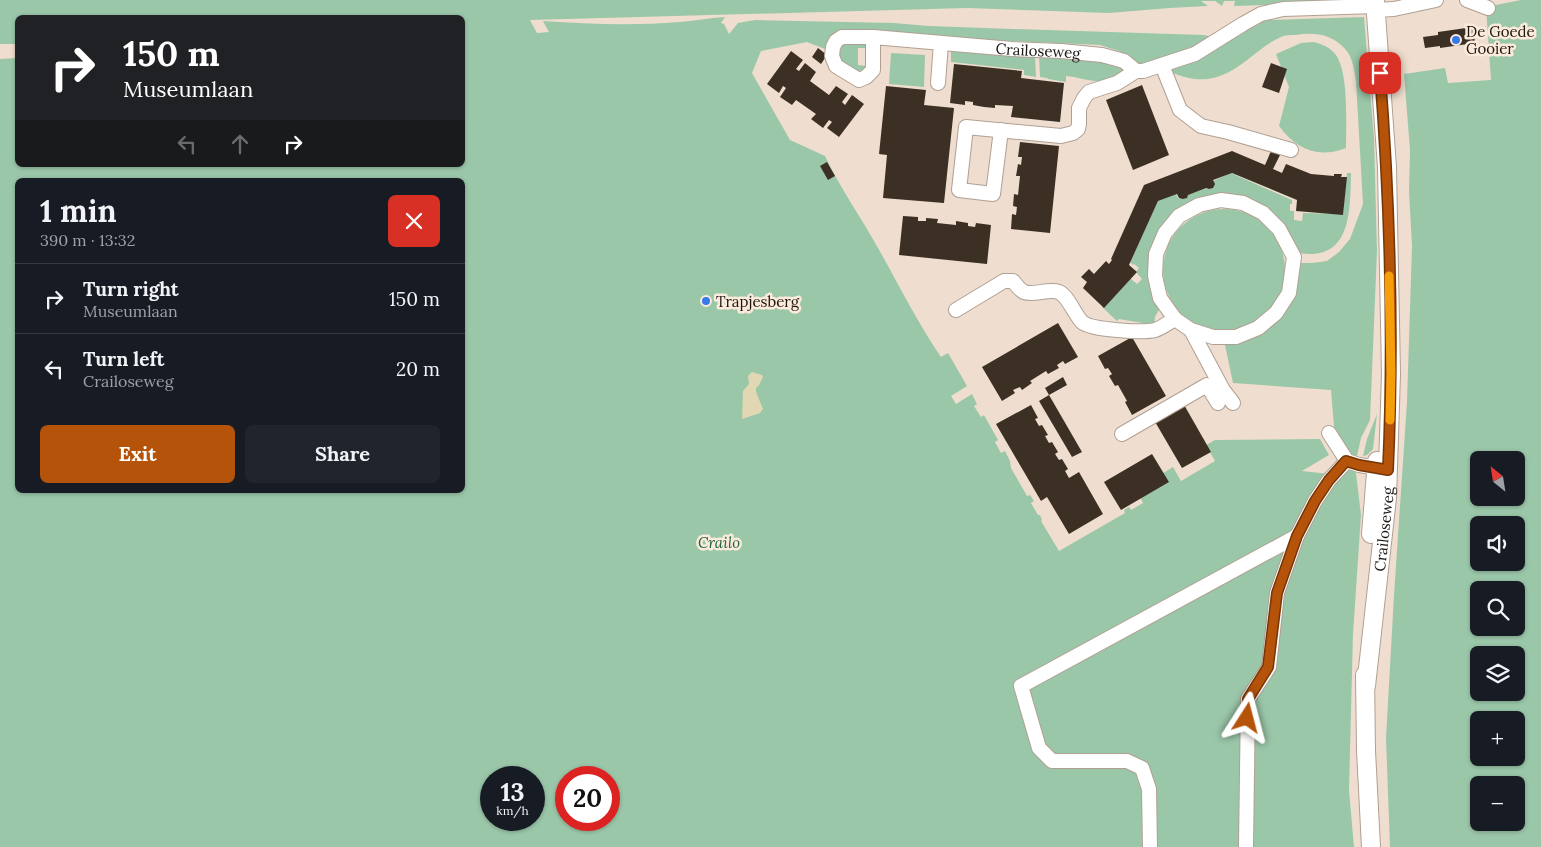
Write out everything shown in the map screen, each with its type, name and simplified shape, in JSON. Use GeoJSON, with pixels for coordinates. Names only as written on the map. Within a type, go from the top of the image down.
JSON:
{"type":"FeatureCollection","features":[{"type":"Feature","properties":{"kind":"main road","name":"Crailoseweg"},"geometry":{"type":"LineString","coordinates":[[1371,847],[1366,760],[1365,631],[1391,374],[1387,167],[1376,5]]}},
{"type":"Feature","properties":{"kind":"street"},"geometry":{"type":"LineString","coordinates":[[1001,130],[993,194],[959,190],[966,126],[1061,136],[1073,133],[1080,124],[1079,108],[1089,92],[1117,83],[1136,71],[1143,71],[1195,54],[1261,14],[1283,9],[1376,5],[1394,9],[1436,0]]}},
{"type":"Feature","properties":{"kind":"street"},"geometry":{"type":"LineString","coordinates":[[1467,0],[1488,8]]}},
{"type":"Feature","properties":{"kind":"street","name":"Crailoseweg"},"geometry":{"type":"LineString","coordinates":[[874,38],[1102,55],[1124,62],[1136,71]]}},
{"type":"Feature","properties":{"kind":"street"},"geometry":{"type":"LineString","coordinates":[[938,82],[941,43]]}},
{"type":"Feature","properties":{"kind":"street"},"geometry":{"type":"LineString","coordinates":[[1162,65],[1180,110],[1201,126],[1292,150]]}},
{"type":"Feature","properties":{"kind":"street"},"geometry":{"type":"LineString","coordinates":[[1221,200],[1243,203],[1263,213],[1279,228],[1294,258],[1289,293],[1285,300],[1276,313],[1258,328],[1236,337],[1213,337],[1191,330],[1175,319],[1160,298],[1154,276],[1156,254],[1164,233],[1179,216],[1199,205],[1221,200]]}},
{"type":"Feature","properties":{"kind":"street"},"geometry":{"type":"LineString","coordinates":[[956,310],[1004,281],[1013,281],[1023,292],[1053,291],[1063,295],[1080,320],[1089,327],[1134,331],[1155,330],[1175,319]]}},
{"type":"Feature","properties":{"kind":"street"},"geometry":{"type":"LineString","coordinates":[[1191,330],[1233,403]]}},
{"type":"Feature","properties":{"kind":"street"},"geometry":{"type":"LineString","coordinates":[[1122,434],[1206,384],[1218,403]]}},
{"type":"Feature","properties":{"kind":"street"},"geometry":{"type":"LineString","coordinates":[[1329,433],[1346,461],[1382,468]]}},
{"type":"Feature","properties":{"kind":"street"},"geometry":{"type":"LineString","coordinates":[[1246,847],[1248,699],[1268,667],[1277,593],[1297,536],[1315,501],[1329,480],[1346,461]]}},
{"type":"Feature","properties":{"kind":"street"},"geometry":{"type":"LineString","coordinates":[[1150,847],[1149,789],[1142,768],[1128,761],[1052,761],[1039,748],[1021,686],[1297,536]]}},
{"type":"Feature","properties":{"kind":"green space","name":"Crailo"},"geometry":{"type":"Polygon","coordinates":[[[0,0],[1354,0],[1234,6],[1235,1],[1224,1],[1222,6],[1215,1],[1201,1],[1208,6],[1109,13],[967,8],[530,20],[537,33],[549,32],[543,21],[645,24],[725,17],[721,23],[724,24],[729,34],[738,23],[755,20],[894,23],[929,26],[1204,35],[1213,37],[1177,56],[1139,66],[1126,54],[1100,45],[853,34],[830,38],[825,49],[807,42],[761,51],[752,73],[790,140],[825,156],[924,330],[941,357],[948,353],[967,386],[951,396],[956,404],[972,394],[977,404],[974,406],[981,417],[984,415],[998,440],[995,442],[1001,453],[1005,451],[1011,468],[1027,496],[1030,495],[1034,501],[1031,503],[1038,515],[1040,515],[1041,521],[1059,551],[1125,513],[1124,510],[1129,507],[1131,510],[1143,503],[1136,490],[1173,467],[1181,481],[1215,461],[1206,445],[1215,440],[1320,439],[1329,455],[1302,471],[1339,475],[1342,470],[1351,468],[1356,473],[1361,515],[1353,634],[1349,790],[1354,847],[0,847],[0,59],[15,58],[15,167],[465,167],[465,15],[15,15],[15,44],[0,44],[0,0]]]}},
{"type":"Feature","properties":{"kind":"green space"},"geometry":{"type":"Polygon","coordinates":[[[1521,0],[1541,0],[1541,847],[1390,847],[1386,738],[1407,402],[1412,246],[1409,191],[1410,150],[1404,74],[1445,68],[1448,83],[1491,80],[1486,7],[1521,0]]]}},
{"type":"Feature","properties":{"kind":"green space"},"geometry":{"type":"Polygon","coordinates":[[[1364,17],[1374,138],[1377,251],[1370,420],[1361,438],[1357,456],[1347,453],[1335,439],[1331,390],[1233,383],[1225,345],[1249,338],[1292,297],[1298,263],[1327,261],[1339,252],[1350,239],[1363,204],[1356,81],[1350,56],[1340,44],[1329,37],[1316,34],[1288,35],[1273,41],[1236,68],[1220,76],[1193,79],[1168,71],[1193,61],[1266,20],[1364,17]]]}},
{"type":"Feature","properties":{"kind":"green space"},"geometry":{"type":"Polygon","coordinates":[[[1313,42],[1326,46],[1334,52],[1343,74],[1346,100],[1346,148],[1336,151],[1317,152],[1308,150],[1293,141],[1279,126],[1289,87],[1276,54],[1301,43],[1313,42]]]}},
{"type":"Feature","properties":{"kind":"green space"},"geometry":{"type":"Polygon","coordinates":[[[843,43],[867,43],[867,48],[858,48],[858,65],[867,66],[866,71],[861,74],[840,61],[838,49],[843,43]]]}},
{"type":"Feature","properties":{"kind":"green space"},"geometry":{"type":"Polygon","coordinates":[[[951,51],[1035,55],[1036,77],[1024,75],[1024,70],[951,62],[951,51]]]}},
{"type":"Feature","properties":{"kind":"green space"},"geometry":{"type":"Polygon","coordinates":[[[891,53],[925,55],[924,87],[889,84],[891,53]]]}},
{"type":"Feature","properties":{"kind":"green space"},"geometry":{"type":"Polygon","coordinates":[[[1039,55],[1073,56],[1093,59],[1125,70],[1106,81],[1066,76],[1066,82],[1048,79],[1040,77],[1039,55]]]}},
{"type":"Feature","properties":{"kind":"green space"},"geometry":{"type":"Polygon","coordinates":[[[1231,173],[1292,200],[1290,211],[1294,211],[1294,220],[1302,221],[1303,213],[1343,214],[1347,173],[1351,173],[1350,202],[1345,230],[1329,250],[1316,254],[1299,253],[1281,220],[1270,210],[1202,201],[1159,239],[1161,306],[1155,317],[1154,325],[1119,319],[1117,321],[1102,307],[1130,278],[1137,284],[1142,279],[1136,272],[1139,268],[1130,262],[1158,201],[1176,194],[1178,198],[1186,198],[1187,195],[1205,188],[1212,188],[1213,181],[1231,173]]]}},
{"type":"Feature","properties":{"kind":"green space"},"geometry":{"type":"Polygon","coordinates":[[[1224,209],[1247,214],[1267,227],[1280,247],[1285,270],[1280,293],[1267,313],[1247,326],[1224,331],[1201,326],[1181,313],[1168,293],[1163,270],[1168,247],[1181,227],[1201,214],[1224,209]]]}},
{"type":"Feature","properties":{"kind":"green space"},"geometry":{"type":"Polygon","coordinates":[[[1377,414],[1373,449],[1363,456],[1367,439],[1377,414]]]}},
{"type":"Feature","properties":{"kind":"sand"},"geometry":{"type":"Polygon","coordinates":[[[752,372],[763,377],[756,388],[756,392],[763,409],[760,413],[742,419],[743,391],[749,384],[748,376],[752,372]]]}},
{"type":"Feature","properties":{"kind":"building"},"geometry":{"type":"Polygon","coordinates":[[[1473,27],[1475,43],[1425,48],[1423,37],[1438,35],[1438,32],[1473,27]]]}},
{"type":"Feature","properties":{"kind":"building"},"geometry":{"type":"Polygon","coordinates":[[[818,48],[827,55],[821,64],[812,57],[818,48]]]}},
{"type":"Feature","properties":{"kind":"building"},"geometry":{"type":"Polygon","coordinates":[[[791,51],[803,60],[796,69],[799,71],[805,63],[816,72],[810,81],[829,95],[836,86],[848,94],[842,102],[845,105],[852,95],[864,104],[839,137],[827,128],[832,122],[829,120],[823,128],[811,119],[816,114],[796,100],[792,105],[780,97],[786,88],[783,86],[779,93],[767,84],[791,51]]]}},
{"type":"Feature","properties":{"kind":"building"},"geometry":{"type":"Polygon","coordinates":[[[1271,63],[1287,69],[1279,93],[1262,87],[1271,63]]]}},
{"type":"Feature","properties":{"kind":"building"},"geometry":{"type":"Polygon","coordinates":[[[954,64],[1022,71],[1021,78],[1064,83],[1060,122],[1011,117],[1013,106],[995,105],[995,108],[973,105],[973,102],[965,101],[965,105],[950,103],[954,64]]]}},
{"type":"Feature","properties":{"kind":"building"},"geometry":{"type":"Polygon","coordinates":[[[1142,85],[1169,155],[1133,170],[1106,100],[1142,85]]]}},
{"type":"Feature","properties":{"kind":"building"},"geometry":{"type":"Polygon","coordinates":[[[886,86],[926,90],[924,105],[954,108],[944,203],[883,198],[887,155],[879,154],[886,86]]]}},
{"type":"Feature","properties":{"kind":"building"},"geometry":{"type":"Polygon","coordinates":[[[1020,142],[1059,146],[1050,233],[1011,229],[1012,214],[1016,215],[1017,207],[1013,206],[1014,194],[1018,195],[1020,176],[1016,176],[1018,164],[1021,165],[1022,157],[1018,157],[1020,142]]]}},
{"type":"Feature","properties":{"kind":"building"},"geometry":{"type":"Polygon","coordinates":[[[1232,151],[1265,165],[1271,151],[1280,155],[1273,169],[1282,173],[1286,164],[1311,174],[1334,176],[1334,174],[1342,174],[1341,177],[1347,177],[1343,215],[1296,211],[1297,200],[1232,173],[1213,180],[1215,184],[1213,188],[1206,188],[1188,195],[1187,198],[1179,198],[1177,194],[1158,201],[1129,265],[1137,272],[1104,308],[1083,288],[1087,282],[1081,277],[1089,269],[1094,274],[1106,261],[1109,264],[1112,260],[1144,185],[1232,151]]]}},
{"type":"Feature","properties":{"kind":"building"},"geometry":{"type":"Polygon","coordinates":[[[827,162],[835,176],[828,180],[820,166],[827,162]]]}},
{"type":"Feature","properties":{"kind":"building"},"geometry":{"type":"Polygon","coordinates":[[[903,216],[918,217],[918,221],[926,221],[926,218],[938,219],[937,223],[956,225],[956,221],[968,223],[968,226],[975,227],[976,223],[991,225],[987,264],[899,255],[903,216]]]}},
{"type":"Feature","properties":{"kind":"building"},"geometry":{"type":"Polygon","coordinates":[[[1058,323],[1078,357],[1065,364],[1063,361],[1057,365],[1059,368],[1048,374],[1046,371],[1030,381],[1032,383],[1022,390],[1020,387],[1013,390],[1015,393],[1002,401],[982,367],[1058,323]]]}},
{"type":"Feature","properties":{"kind":"building"},"geometry":{"type":"Polygon","coordinates":[[[1132,337],[1166,396],[1132,415],[1118,385],[1115,386],[1109,376],[1112,374],[1108,368],[1105,369],[1098,356],[1132,337]]]}},
{"type":"Feature","properties":{"kind":"building"},"geometry":{"type":"Polygon","coordinates":[[[1063,377],[1067,385],[1049,395],[1045,388],[1063,377]]]}},
{"type":"Feature","properties":{"kind":"building"},"geometry":{"type":"Polygon","coordinates":[[[1049,395],[1082,452],[1072,457],[1039,401],[1049,395]]]}},
{"type":"Feature","properties":{"kind":"building"},"geometry":{"type":"Polygon","coordinates":[[[1183,403],[1211,452],[1182,468],[1154,420],[1183,403]]]}},
{"type":"Feature","properties":{"kind":"building"},"geometry":{"type":"Polygon","coordinates":[[[1031,405],[1038,418],[1035,419],[1039,426],[1042,425],[1048,435],[1045,436],[1049,443],[1052,442],[1058,452],[1055,454],[1059,460],[1062,459],[1068,469],[1065,471],[1069,478],[1079,472],[1103,514],[1069,534],[1047,497],[1041,501],[996,424],[1031,405]]]}},
{"type":"Feature","properties":{"kind":"building"},"geometry":{"type":"Polygon","coordinates":[[[1152,454],[1169,482],[1121,510],[1104,482],[1152,454]]]}},
{"type":"Feature","properties":{"kind":"slow traffic"},"geometry":{"type":"LineString","coordinates":[[1389,276],[1390,420]]}},
{"type":"Feature","properties":{"kind":"place","name":"De Goede Gooier"},"geometry":{"type":"Point","coordinates":[1456,40]}},
{"type":"Feature","properties":{"kind":"place","name":"Trapjesberg"},"geometry":{"type":"Point","coordinates":[706,301]}},
{"type":"Feature","properties":{"kind":"route"},"geometry":{"type":"LineString","coordinates":[[1247,718],[1248,699],[1268,667],[1277,593],[1297,536],[1315,501],[1329,480],[1346,461],[1388,470],[1391,374],[1387,167],[1380,73]]}}]}
